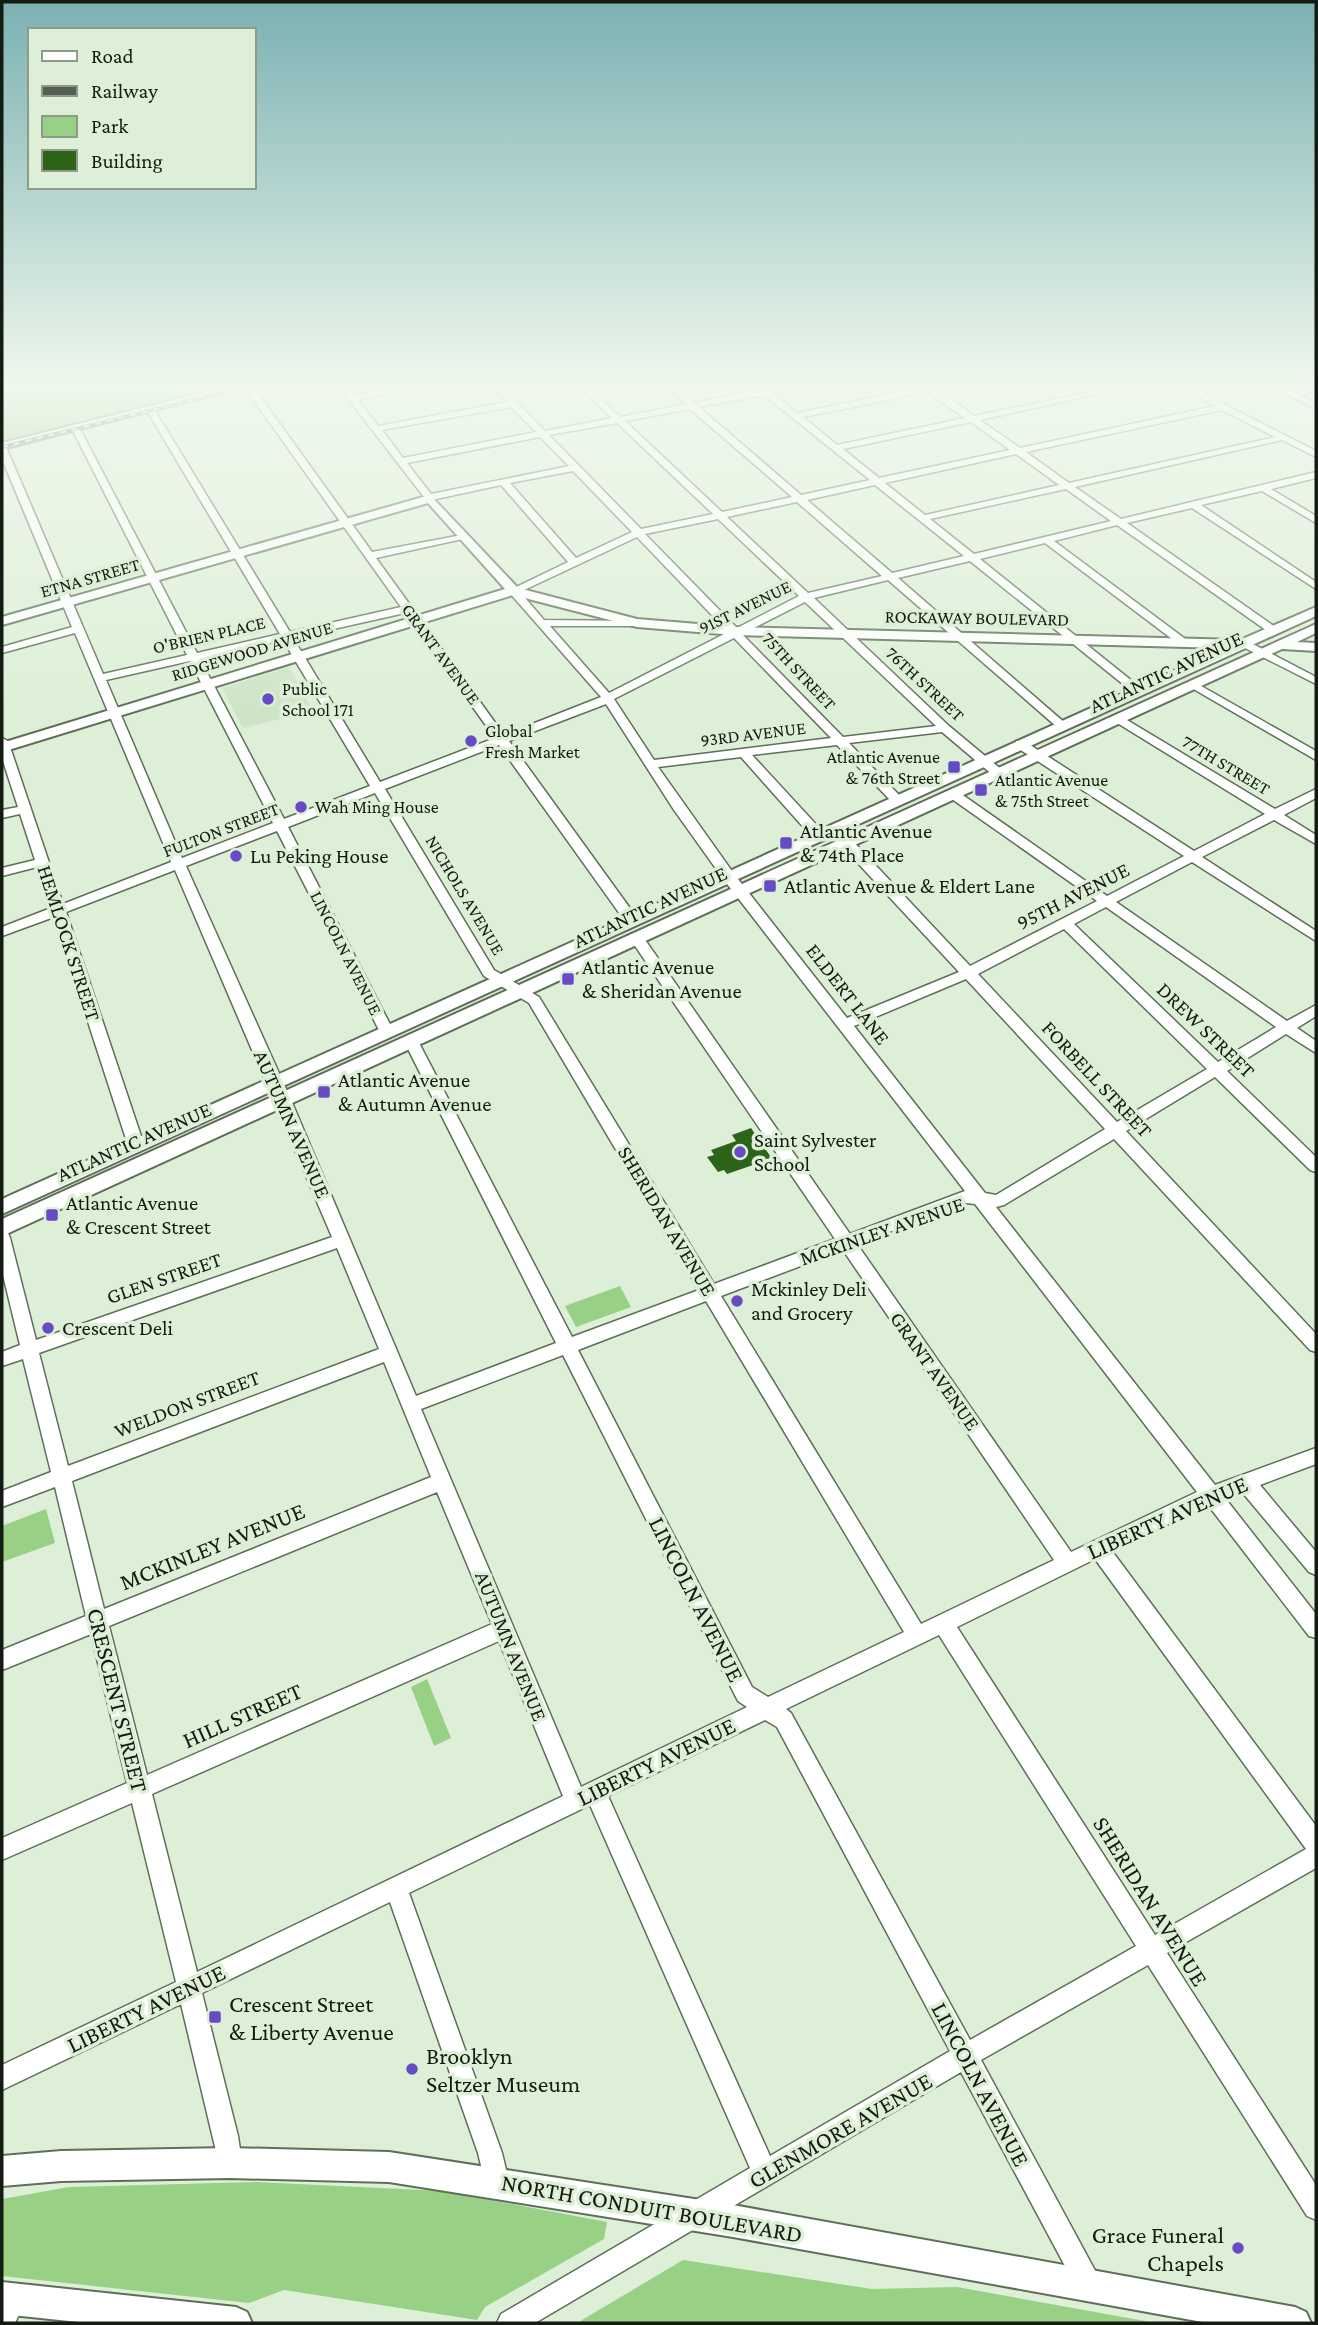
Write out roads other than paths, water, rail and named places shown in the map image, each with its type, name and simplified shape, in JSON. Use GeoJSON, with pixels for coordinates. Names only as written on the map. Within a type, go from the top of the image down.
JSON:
{"type":"FeatureCollection","features":[{"type":"Feature","properties":{"kind":"main road","name":"ETNA STREET"},"geometry":{"type":"LineString","coordinates":[[2,621],[348,525],[430,499]]}},
{"type":"Feature","properties":{"kind":"main road","name":"ELDERT LANE"},"geometry":{"type":"LineString","coordinates":[[430,499],[513,591]]}},
{"type":"Feature","properties":{"kind":"main road","name":"ROCKAWAY BOULEVARD"},"geometry":{"type":"LineString","coordinates":[[513,591],[637,623],[734,631],[1316,647]]}},
{"type":"Feature","properties":{"kind":"main road","name":"RIDGEWOOD AVENUE"},"geometry":{"type":"LineString","coordinates":[[3,746],[300,656],[412,615],[513,591]]}},
{"type":"Feature","properties":{"kind":"main road","name":"ATLANTIC AVENUE"},"geometry":{"type":"LineString","coordinates":[[735,883],[818,835],[1316,611]]}},
{"type":"Feature","properties":{"kind":"main road","name":"ATLANTIC AVENUE"},"geometry":{"type":"LineString","coordinates":[[2,1228],[279,1091],[387,1032],[634,929],[735,883],[846,842],[1316,628]]}},
{"type":"Feature","properties":{"kind":"main road","name":"ATLANTIC AVENUE"},"geometry":{"type":"LineString","coordinates":[[2,1207],[136,1145],[411,1041],[522,991],[634,929]]}},
{"type":"Feature","properties":{"kind":"main road","name":"NORTH CONDUIT BOULEVARD"},"geometry":{"type":"LineString","coordinates":[[2,2171],[61,2166],[230,2163],[389,2167],[496,2182],[1295,2323]]}},
{"type":"Feature","properties":{"kind":"main road"},"geometry":{"type":"LineString","coordinates":[[5,2307],[236,2323]]}},
{"type":"Feature","properties":{"kind":"street","name":"AUTUMN AVENUE"},"geometry":{"type":"LineString","coordinates":[[23,496],[114,714],[279,1091],[503,1629],[765,2173]]}},
{"type":"Feature","properties":{"kind":"street","name":"LINCOLN AVENUE"},"geometry":{"type":"LineString","coordinates":[[111,496],[387,1032]]}},
{"type":"Feature","properties":{"kind":"street","name":"NICHOLS AVENUE"},"geometry":{"type":"LineString","coordinates":[[203,496],[489,973],[522,991]]}},
{"type":"Feature","properties":{"kind":"street","name":"GRANT AVENUE"},"geometry":{"type":"LineString","coordinates":[[327,496],[634,929],[1067,1562]]}},
{"type":"Feature","properties":{"kind":"street"},"geometry":{"type":"LineString","coordinates":[[430,499],[441,496]]}},
{"type":"Feature","properties":{"kind":"street"},"geometry":{"type":"LineString","coordinates":[[517,496],[574,562]]}},
{"type":"Feature","properties":{"kind":"street","name":"75TH STREET"},"geometry":{"type":"LineString","coordinates":[[603,496],[897,800]]}},
{"type":"Feature","properties":{"kind":"street","name":"76TH STREET"},"geometry":{"type":"LineString","coordinates":[[699,496],[944,728],[998,773]]}},
{"type":"Feature","properties":{"kind":"street"},"geometry":{"type":"LineString","coordinates":[[796,496],[1061,725]]}},
{"type":"Feature","properties":{"kind":"street"},"geometry":{"type":"LineString","coordinates":[[513,591],[638,533],[810,496]]}},
{"type":"Feature","properties":{"kind":"street"},"geometry":{"type":"LineString","coordinates":[[896,496],[1138,691]]}},
{"type":"Feature","properties":{"kind":"street"},"geometry":{"type":"LineString","coordinates":[[923,518],[1020,496]]}},
{"type":"Feature","properties":{"kind":"street"},"geometry":{"type":"LineString","coordinates":[[1082,496],[1274,631]]}},
{"type":"Feature","properties":{"kind":"street","name":"91ST AVENUE"},"geometry":{"type":"LineString","coordinates":[[608,698],[734,631],[806,597],[1229,496]]}},
{"type":"Feature","properties":{"kind":"street"},"geometry":{"type":"LineString","coordinates":[[1278,496],[1316,520]]}},
{"type":"Feature","properties":{"kind":"street"},"geometry":{"type":"LineString","coordinates":[[1194,505],[1316,586]]}},
{"type":"Feature","properties":{"kind":"street"},"geometry":{"type":"LineString","coordinates":[[370,556],[463,536]]}},
{"type":"Feature","properties":{"kind":"street"},"geometry":{"type":"LineString","coordinates":[[1046,539],[1184,643]]}},
{"type":"Feature","properties":{"kind":"street","name":"ELDERT LANE"},"geometry":{"type":"LineString","coordinates":[[513,591],[608,698],[650,764],[735,883],[1316,1629]]}},
{"type":"Feature","properties":{"kind":"street","name":"O'BRIEN PLACE"},"geometry":{"type":"LineString","coordinates":[[99,678],[287,636],[412,615]]}},
{"type":"Feature","properties":{"kind":"street","name":"ROCKAWAY BOULEVARD"},"geometry":{"type":"LineString","coordinates":[[543,623],[637,623]]}},
{"type":"Feature","properties":{"kind":"street"},"geometry":{"type":"LineString","coordinates":[[2,650],[78,629]]}},
{"type":"Feature","properties":{"kind":"street"},"geometry":{"type":"LineString","coordinates":[[1245,644],[1316,681]]}},
{"type":"Feature","properties":{"kind":"street"},"geometry":{"type":"LineString","coordinates":[[1194,685],[1316,756]]}},
{"type":"Feature","properties":{"kind":"street","name":"FULTON STREET"},"geometry":{"type":"LineString","coordinates":[[2,932],[503,741],[608,698]]}},
{"type":"Feature","properties":{"kind":"street","name":"77TH STREET"},"geometry":{"type":"LineString","coordinates":[[1118,719],[1316,841]]}},
{"type":"Feature","properties":{"kind":"street","name":"93RD AVENUE"},"geometry":{"type":"LineString","coordinates":[[650,764],[944,728]]}},
{"type":"Feature","properties":{"kind":"street"},"geometry":{"type":"LineString","coordinates":[[1020,744],[1316,937]]}},
{"type":"Feature","properties":{"kind":"street","name":"HEMLOCK STREET"},"geometry":{"type":"LineString","coordinates":[[3,746],[136,1145]]}},
{"type":"Feature","properties":{"kind":"street"},"geometry":{"type":"LineString","coordinates":[[744,753],[818,835]]}},
{"type":"Feature","properties":{"kind":"street","name":"95TH AVENUE"},"geometry":{"type":"LineString","coordinates":[[843,1025],[969,973],[1316,793]]}},
{"type":"Feature","properties":{"kind":"street"},"geometry":{"type":"LineString","coordinates":[[953,794],[1316,1048]]}},
{"type":"Feature","properties":{"kind":"street"},"geometry":{"type":"LineString","coordinates":[[2,814],[23,809]]}},
{"type":"Feature","properties":{"kind":"street","name":"FORBELL STREET"},"geometry":{"type":"LineString","coordinates":[[846,842],[1316,1346]]}},
{"type":"Feature","properties":{"kind":"street"},"geometry":{"type":"LineString","coordinates":[[2,872],[42,862]]}},
{"type":"Feature","properties":{"kind":"street","name":"DREW STREET"},"geometry":{"type":"LineString","coordinates":[[1066,924],[1316,1166]]}},
{"type":"Feature","properties":{"kind":"street","name":"SHERIDAN AVENUE"},"geometry":{"type":"LineString","coordinates":[[522,991],[534,1000],[917,1636]]}},
{"type":"Feature","properties":{"kind":"street","name":"MCKINLEY AVENUE"},"geometry":{"type":"LineString","coordinates":[[411,1405],[965,1197],[998,1201],[1316,1010]]}},
{"type":"Feature","properties":{"kind":"street","name":"LINCOLN AVENUE"},"geometry":{"type":"LineString","coordinates":[[411,1041],[745,1694],[784,1720],[1089,2285]]}},
{"type":"Feature","properties":{"kind":"street","name":"CRESCENT STREET"},"geometry":{"type":"LineString","coordinates":[[2,1238],[190,1987],[230,2163]]}},
{"type":"Feature","properties":{"kind":"street","name":"GLEN STREET"},"geometry":{"type":"LineString","coordinates":[[2,1359],[342,1240]]}},
{"type":"Feature","properties":{"kind":"street","name":"WELDON STREET"},"geometry":{"type":"LineString","coordinates":[[2,1499],[389,1353]]}},
{"type":"Feature","properties":{"kind":"street","name":"LIBERTY AVENUE"},"geometry":{"type":"LineString","coordinates":[[2,2078],[1098,1547],[1212,1494],[1316,1456]]}},
{"type":"Feature","properties":{"kind":"street","name":"MCKINLEY AVENUE"},"geometry":{"type":"LineString","coordinates":[[2,1660],[443,1481]]}},
{"type":"Feature","properties":{"kind":"street"},"geometry":{"type":"LineString","coordinates":[[1245,1481],[1316,1566]]}},
{"type":"Feature","properties":{"kind":"street"},"geometry":{"type":"LineString","coordinates":[[1098,1547],[1316,1844]]}},
{"type":"Feature","properties":{"kind":"street","name":"SHERIDAN AVENUE"},"geometry":{"type":"LineString","coordinates":[[943,1623],[1316,2207]]}},
{"type":"Feature","properties":{"kind":"street","name":"HILL STREET"},"geometry":{"type":"LineString","coordinates":[[2,1849],[503,1629]]}},
{"type":"Feature","properties":{"kind":"street","name":"GLENMORE AVENUE"},"geometry":{"type":"LineString","coordinates":[[510,2323],[965,2056],[1316,1856]]}},
{"type":"Feature","properties":{"kind":"street"},"geometry":{"type":"LineString","coordinates":[[396,1887],[490,2153],[496,2182]]}},
{"type":"Feature","properties":{"kind":"place","name":"Public School 171"},"geometry":{"type":"Point","coordinates":[268,699]}},
{"type":"Feature","properties":{"kind":"place","name":"Global Fresh Market"},"geometry":{"type":"Point","coordinates":[471,741]}},
{"type":"Feature","properties":{"kind":"place","name":"Atlantic Avenue & 76th Street"},"geometry":{"type":"Point","coordinates":[954,767]}},
{"type":"Feature","properties":{"kind":"place","name":"Atlantic Avenue & 75th Street"},"geometry":{"type":"Point","coordinates":[981,790]}},
{"type":"Feature","properties":{"kind":"place","name":"Wah Ming House"},"geometry":{"type":"Point","coordinates":[301,807]}},
{"type":"Feature","properties":{"kind":"place","name":"Atlantic Avenue & 74th Place"},"geometry":{"type":"Point","coordinates":[786,843]}},
{"type":"Feature","properties":{"kind":"place","name":"Lu Peking House"},"geometry":{"type":"Point","coordinates":[236,856]}},
{"type":"Feature","properties":{"kind":"place","name":"Atlantic Avenue & Eldert Lane"},"geometry":{"type":"Point","coordinates":[770,886]}},
{"type":"Feature","properties":{"kind":"place","name":"Atlantic Avenue & Sheridan Avenue"},"geometry":{"type":"Point","coordinates":[568,979]}},
{"type":"Feature","properties":{"kind":"place","name":"Atlantic Avenue & Autumn Avenue"},"geometry":{"type":"Point","coordinates":[324,1092]}},
{"type":"Feature","properties":{"kind":"place","name":"Saint Sylvester School"},"geometry":{"type":"Point","coordinates":[740,1152]}},
{"type":"Feature","properties":{"kind":"place","name":"Atlantic Avenue & Crescent Street"},"geometry":{"type":"Point","coordinates":[52,1215]}},
{"type":"Feature","properties":{"kind":"place","name":"Mckinley Deli and Grocery"},"geometry":{"type":"Point","coordinates":[737,1301]}},
{"type":"Feature","properties":{"kind":"place","name":"Crescent Deli"},"geometry":{"type":"Point","coordinates":[48,1328]}},
{"type":"Feature","properties":{"kind":"place","name":"Crescent Street & Liberty Avenue"},"geometry":{"type":"Point","coordinates":[215,2017]}},
{"type":"Feature","properties":{"kind":"place","name":"Brooklyn Seltzer Museum"},"geometry":{"type":"Point","coordinates":[412,2069]}},
{"type":"Feature","properties":{"kind":"place","name":"Grace Funeral Chapels"},"geometry":{"type":"Point","coordinates":[1238,2248]}}]}
